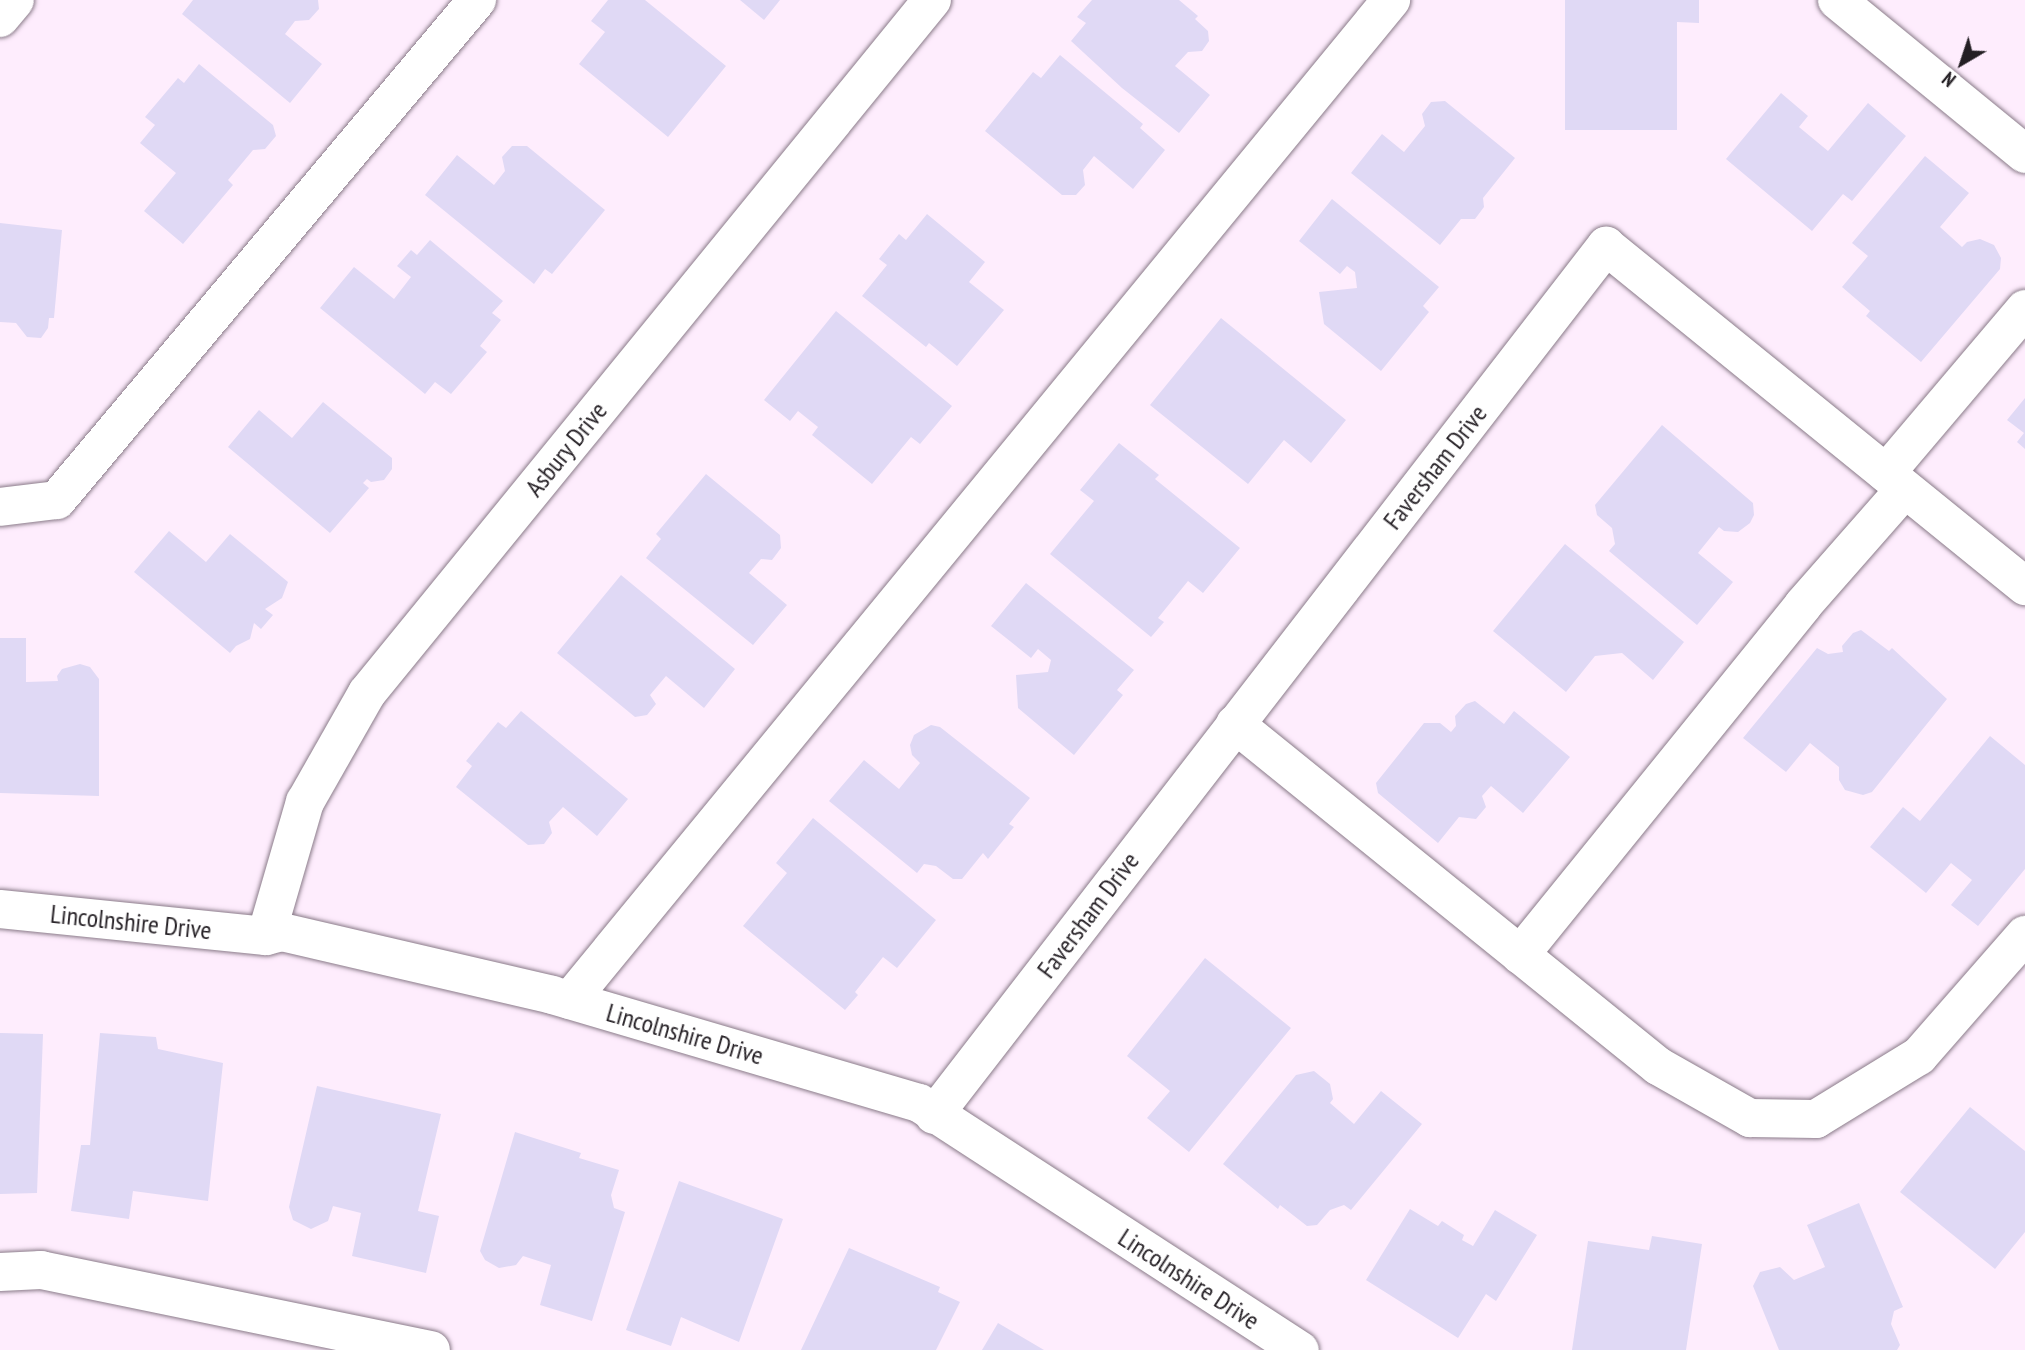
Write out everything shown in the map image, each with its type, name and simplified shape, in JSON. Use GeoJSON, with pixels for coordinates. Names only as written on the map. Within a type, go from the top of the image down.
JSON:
{"type":"FeatureCollection","features":[{"type":"Feature","properties":{"kind":"street"},"geometry":{"type":"LineString","coordinates":[[0,18],[15,0]]}},
{"type":"Feature","properties":{"kind":"street"},"geometry":{"type":"LineString","coordinates":[[0,507],[57,500],[477,0]]}},
{"type":"Feature","properties":{"kind":"street","name":"Asbury Drive"},"geometry":{"type":"LineString","coordinates":[[266,936],[305,802],[367,693],[932,0]]}},
{"type":"Feature","properties":{"kind":"street"},"geometry":{"type":"LineString","coordinates":[[570,1000],[1391,0]]}},
{"type":"Feature","properties":{"kind":"street"},"geometry":{"type":"LineString","coordinates":[[1837,0],[2025,154]]}},
{"type":"Feature","properties":{"kind":"street","name":"Faversham Drive"},"geometry":{"type":"LineString","coordinates":[[934,1115],[1606,246],[2025,586]]}},
{"type":"Feature","properties":{"kind":"street"},"geometry":{"type":"LineString","coordinates":[[1520,956],[1803,605],[2025,309]]}},
{"type":"Feature","properties":{"kind":"street"},"geometry":{"type":"LineString","coordinates":[[1235,724],[1658,1066],[1749,1118],[1816,1119],[1919,1056],[2025,935]]}},
{"type":"Feature","properties":{"kind":"street","name":"Lincolnshire Drive"},"geometry":{"type":"LineString","coordinates":[[0,909],[266,936],[282,932],[570,1000],[919,1103],[1300,1350]]}},
{"type":"Feature","properties":{"kind":"street"},"geometry":{"type":"LineString","coordinates":[[0,1272],[41,1270],[431,1350]]}},
{"type":"Feature","properties":{"kind":"building"},"geometry":{"type":"Polygon","coordinates":[[[193,0],[318,0],[319,9],[309,20],[295,21],[285,34],[322,64],[290,103],[182,14],[193,0]]]}},
{"type":"Feature","properties":{"kind":"building"},"geometry":{"type":"Polygon","coordinates":[[[608,0],[645,0],[726,66],[668,137],[579,64],[605,32],[591,21],[608,0]]]}},
{"type":"Feature","properties":{"kind":"building"},"geometry":{"type":"Polygon","coordinates":[[[740,0],[780,0],[764,20],[740,0]]]}},
{"type":"Feature","properties":{"kind":"building"},"geometry":{"type":"Polygon","coordinates":[[[1092,0],[1179,0],[1198,16],[1195,19],[1208,31],[1209,41],[1202,51],[1188,52],[1175,66],[1210,95],[1179,133],[1122,88],[1071,41],[1086,23],[1077,17],[1092,0]]]}},
{"type":"Feature","properties":{"kind":"building"},"geometry":{"type":"Polygon","coordinates":[[[1565,0],[1699,0],[1699,23],[1677,22],[1677,130],[1565,130],[1565,0]]]}},
{"type":"Feature","properties":{"kind":"building"},"geometry":{"type":"Polygon","coordinates":[[[1060,55],[1143,124],[1140,128],[1165,150],[1133,189],[1094,156],[1083,170],[1085,185],[1076,195],[1062,195],[985,131],[1033,72],[1041,78],[1060,55]]]}},
{"type":"Feature","properties":{"kind":"building"},"geometry":{"type":"Polygon","coordinates":[[[199,64],[273,125],[276,136],[265,149],[253,150],[228,180],[233,185],[183,244],[144,211],[176,173],[140,143],[155,125],[145,117],[178,78],[184,83],[199,64]]]}},
{"type":"Feature","properties":{"kind":"building"},"geometry":{"type":"Polygon","coordinates":[[[1781,93],[1808,116],[1799,127],[1828,151],[1868,103],[1906,136],[1852,201],[1843,194],[1812,231],[1726,159],[1781,93]]]}},
{"type":"Feature","properties":{"kind":"building"},"geometry":{"type":"Polygon","coordinates":[[[1445,101],[1515,158],[1483,198],[1484,207],[1475,219],[1461,219],[1440,245],[1351,173],[1382,134],[1404,152],[1425,126],[1422,114],[1431,102],[1445,101]]]}},
{"type":"Feature","properties":{"kind":"building"},"geometry":{"type":"Polygon","coordinates":[[[512,146],[527,146],[605,210],[552,274],[545,269],[534,284],[425,195],[457,155],[494,185],[505,171],[502,157],[512,146]]]}},
{"type":"Feature","properties":{"kind":"building"},"geometry":{"type":"Polygon","coordinates":[[[1925,156],[1969,193],[1940,227],[1962,247],[1967,242],[1980,239],[1994,245],[2001,258],[2000,269],[1921,362],[1866,316],[1870,311],[1842,287],[1868,256],[1852,243],[1925,156]]]}},
{"type":"Feature","properties":{"kind":"building"},"geometry":{"type":"Polygon","coordinates":[[[1332,199],[1439,287],[1423,306],[1429,312],[1381,371],[1324,324],[1319,292],[1357,288],[1355,272],[1347,266],[1340,274],[1299,241],[1332,199]]]}},
{"type":"Feature","properties":{"kind":"building"},"geometry":{"type":"Polygon","coordinates":[[[927,214],[985,262],[969,282],[1004,310],[957,366],[929,343],[926,347],[862,296],[887,265],[879,259],[899,234],[906,240],[927,214]]]}},
{"type":"Feature","properties":{"kind":"building"},"geometry":{"type":"Polygon","coordinates":[[[0,223],[62,230],[54,318],[49,318],[48,328],[41,338],[27,337],[16,323],[0,322],[0,223]]]}},
{"type":"Feature","properties":{"kind":"building"},"geometry":{"type":"Polygon","coordinates":[[[430,240],[503,301],[492,313],[501,320],[480,346],[487,352],[451,394],[435,382],[425,394],[320,308],[354,267],[394,299],[411,277],[397,266],[411,250],[417,255],[430,240]]]}},
{"type":"Feature","properties":{"kind":"building"},"geometry":{"type":"Polygon","coordinates":[[[836,311],[952,406],[920,444],[911,437],[872,484],[812,435],[818,427],[798,411],[790,421],[764,400],[836,311]]]}},
{"type":"Feature","properties":{"kind":"building"},"geometry":{"type":"Polygon","coordinates":[[[1221,318],[1346,420],[1311,463],[1284,440],[1248,484],[1150,405],[1221,318]]]}},
{"type":"Feature","properties":{"kind":"building"},"geometry":{"type":"Polygon","coordinates":[[[2025,398],[2025,449],[2017,442],[2024,433],[2007,420],[2025,398]]]}},
{"type":"Feature","properties":{"kind":"building"},"geometry":{"type":"Polygon","coordinates":[[[323,402],[392,458],[392,469],[384,480],[371,482],[367,479],[363,483],[369,488],[330,533],[228,447],[259,410],[292,438],[323,402]]]}},
{"type":"Feature","properties":{"kind":"building"},"geometry":{"type":"Polygon","coordinates":[[[1662,425],[1753,503],[1754,515],[1750,523],[1738,532],[1724,531],[1719,527],[1698,553],[1733,582],[1697,625],[1609,551],[1615,544],[1612,528],[1597,515],[1595,505],[1662,425]]]}},
{"type":"Feature","properties":{"kind":"building"},"geometry":{"type":"Polygon","coordinates":[[[1119,443],[1159,475],[1155,479],[1240,548],[1203,593],[1188,581],[1158,618],[1164,622],[1151,637],[1050,554],[1094,501],[1080,490],[1119,443]]]}},
{"type":"Feature","properties":{"kind":"building"},"geometry":{"type":"Polygon","coordinates":[[[706,474],[780,535],[781,548],[772,560],[761,559],[749,573],[787,605],[753,645],[646,558],[661,539],[656,534],[706,474]]]}},
{"type":"Feature","properties":{"kind":"building"},"geometry":{"type":"Polygon","coordinates":[[[169,531],[206,562],[230,534],[288,582],[282,598],[265,609],[273,615],[261,629],[254,623],[250,639],[236,646],[230,653],[134,572],[169,531]]]}},
{"type":"Feature","properties":{"kind":"building"},"geometry":{"type":"Polygon","coordinates":[[[1565,544],[1684,642],[1653,680],[1622,653],[1595,656],[1566,692],[1493,631],[1565,544]]]}},
{"type":"Feature","properties":{"kind":"building"},"geometry":{"type":"Polygon","coordinates":[[[621,575],[735,669],[704,708],[666,676],[650,695],[656,704],[647,715],[635,717],[557,653],[621,575]]]}},
{"type":"Feature","properties":{"kind":"building"},"geometry":{"type":"Polygon","coordinates":[[[1026,583],[1134,670],[1117,690],[1123,695],[1074,755],[1018,708],[1016,675],[1048,672],[1051,660],[1038,649],[1031,658],[991,626],[1026,583]]]}},
{"type":"Feature","properties":{"kind":"building"},"geometry":{"type":"Polygon","coordinates":[[[1861,630],[1889,651],[1892,648],[1947,699],[1872,792],[1863,795],[1845,790],[1839,780],[1839,767],[1810,743],[1786,772],[1743,738],[1817,648],[1828,654],[1843,652],[1842,646],[1853,633],[1861,630]]]}},
{"type":"Feature","properties":{"kind":"building"},"geometry":{"type":"Polygon","coordinates":[[[0,638],[26,638],[26,682],[58,681],[57,676],[62,669],[80,664],[90,667],[99,679],[99,796],[0,793],[0,638]]]}},
{"type":"Feature","properties":{"kind":"building"},"geometry":{"type":"Polygon","coordinates":[[[1475,701],[1504,724],[1514,711],[1570,757],[1523,813],[1491,786],[1482,796],[1486,807],[1476,819],[1459,817],[1438,843],[1378,793],[1376,783],[1424,723],[1440,723],[1451,732],[1456,726],[1455,716],[1466,704],[1475,701]]]}},
{"type":"Feature","properties":{"kind":"building"},"geometry":{"type":"Polygon","coordinates":[[[521,711],[628,799],[597,836],[563,807],[549,822],[552,833],[544,844],[528,845],[456,787],[472,766],[466,761],[498,722],[506,728],[521,711]]]}},
{"type":"Feature","properties":{"kind":"building"},"geometry":{"type":"Polygon","coordinates":[[[931,725],[940,727],[1030,798],[1009,824],[1014,827],[988,859],[983,853],[962,879],[953,879],[936,866],[924,864],[917,873],[829,801],[864,760],[899,789],[920,763],[912,755],[910,745],[914,735],[931,725]]]}},
{"type":"Feature","properties":{"kind":"building"},"geometry":{"type":"Polygon","coordinates":[[[1990,736],[2025,765],[2025,869],[1978,926],[1951,905],[1972,880],[1951,863],[1926,893],[1870,847],[1903,807],[1920,821],[1990,736]]]}},
{"type":"Feature","properties":{"kind":"building"},"geometry":{"type":"Polygon","coordinates":[[[813,818],[936,920],[897,968],[883,957],[855,992],[858,995],[845,1010],[743,926],[787,873],[776,863],[813,818]]]}},
{"type":"Feature","properties":{"kind":"building"},"geometry":{"type":"Polygon","coordinates":[[[1205,958],[1291,1028],[1189,1152],[1147,1118],[1170,1091],[1127,1056],[1205,958]]]}},
{"type":"Feature","properties":{"kind":"building"},"geometry":{"type":"Polygon","coordinates":[[[0,1033],[43,1034],[37,1193],[0,1194],[0,1033]]]}},
{"type":"Feature","properties":{"kind":"building"},"geometry":{"type":"Polygon","coordinates":[[[100,1033],[156,1037],[158,1049],[223,1063],[208,1201],[133,1191],[129,1219],[71,1211],[81,1145],[90,1145],[100,1033]]]}},
{"type":"Feature","properties":{"kind":"building"},"geometry":{"type":"Polygon","coordinates":[[[1314,1071],[1330,1084],[1333,1099],[1330,1103],[1354,1124],[1381,1091],[1422,1124],[1351,1210],[1344,1205],[1330,1210],[1317,1225],[1307,1226],[1280,1205],[1278,1209],[1223,1164],[1296,1075],[1314,1071]]]}},
{"type":"Feature","properties":{"kind":"building"},"geometry":{"type":"Polygon","coordinates":[[[317,1086],[441,1114],[418,1211],[439,1216],[426,1273],[352,1256],[361,1213],[333,1206],[328,1221],[311,1229],[293,1220],[289,1207],[317,1086]]]}},
{"type":"Feature","properties":{"kind":"building"},"geometry":{"type":"Polygon","coordinates":[[[1970,1107],[2025,1151],[2025,1232],[1995,1269],[1900,1192],[1970,1107]]]}},
{"type":"Feature","properties":{"kind":"building"},"geometry":{"type":"Polygon","coordinates":[[[515,1132],[581,1153],[579,1158],[619,1170],[611,1195],[614,1208],[625,1212],[592,1321],[540,1305],[551,1265],[523,1256],[516,1265],[499,1268],[485,1260],[480,1251],[515,1132]]]}},
{"type":"Feature","properties":{"kind":"building"},"geometry":{"type":"Polygon","coordinates":[[[679,1181],[783,1219],[739,1342],[681,1317],[671,1346],[626,1330],[679,1181]]]}},
{"type":"Feature","properties":{"kind":"building"},"geometry":{"type":"Polygon","coordinates":[[[1859,1203],[1903,1307],[1894,1311],[1891,1324],[1900,1345],[1897,1350],[1779,1350],[1753,1286],[1760,1272],[1780,1267],[1794,1280],[1825,1267],[1807,1225],[1859,1203]]]}},
{"type":"Feature","properties":{"kind":"building"},"geometry":{"type":"Polygon","coordinates":[[[1410,1209],[1438,1226],[1442,1221],[1464,1235],[1462,1240],[1473,1246],[1495,1210],[1537,1235],[1496,1301],[1486,1294],[1458,1338],[1366,1280],[1410,1209]]]}},
{"type":"Feature","properties":{"kind":"building"},"geometry":{"type":"Polygon","coordinates":[[[1652,1236],[1702,1244],[1686,1350],[1572,1350],[1588,1241],[1649,1250],[1652,1236]]]}},
{"type":"Feature","properties":{"kind":"building"},"geometry":{"type":"Polygon","coordinates":[[[849,1248],[940,1287],[938,1292],[960,1302],[936,1350],[801,1350],[849,1248]]]}},
{"type":"Feature","properties":{"kind":"building"},"geometry":{"type":"Polygon","coordinates":[[[998,1323],[1044,1350],[982,1350],[998,1323]]]}}]}
